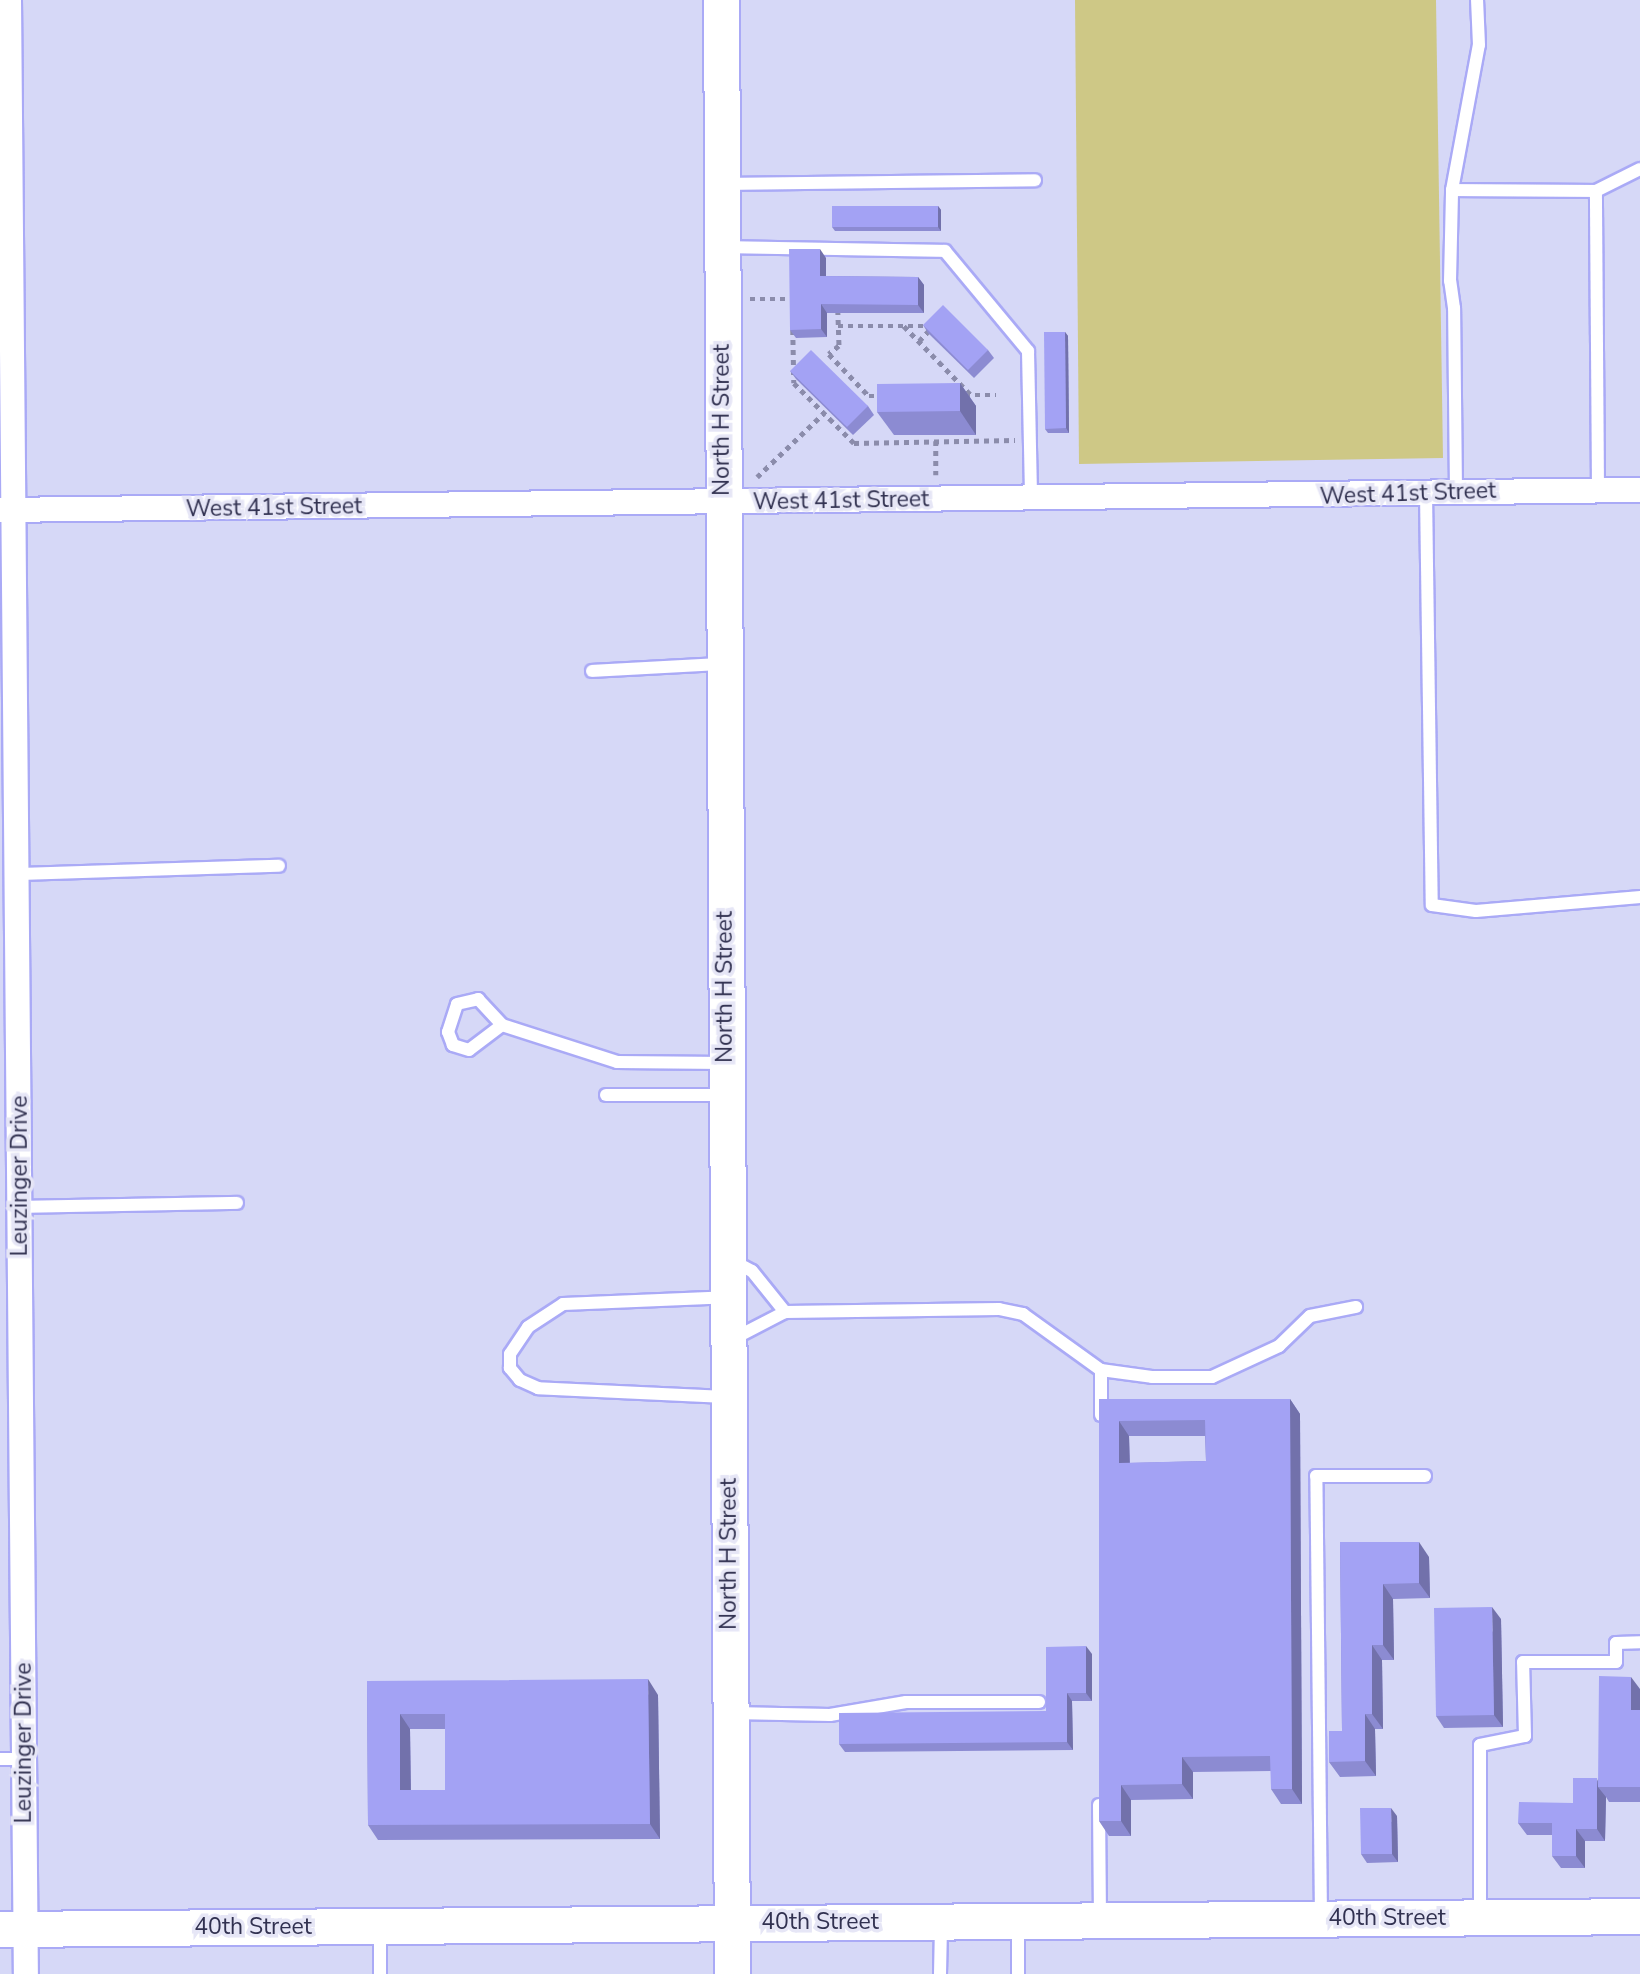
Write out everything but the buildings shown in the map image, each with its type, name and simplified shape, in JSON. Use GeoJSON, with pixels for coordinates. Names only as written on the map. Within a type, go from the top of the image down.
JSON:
{"type":"FeatureCollection","features":[{"type":"Feature","properties":{"kind":"street","name":"Leuzinger Drive"},"geometry":{"type":"LineString","coordinates":[[9,0],[8,752],[18,874],[20,1207],[12,1759],[13,1928],[26,1974]]}},
{"type":"Feature","properties":{"kind":"street","name":"North H Street"},"geometry":{"type":"LineString","coordinates":[[721,0],[732,1974]]}},
{"type":"Feature","properties":{"kind":"street","name":"West 41st Street"},"geometry":{"type":"LineString","coordinates":[[8,510],[1031,500],[1640,490]]}},
{"type":"Feature","properties":{"kind":"street","name":"40th Street"},"geometry":{"type":"LineString","coordinates":[[13,1928],[1640,1916]]}},
{"type":"Feature","properties":{"kind":"lane"},"geometry":{"type":"LineString","coordinates":[[1456,491],[1454,308],[1450,281],[1452,190],[1479,45],[1477,0]]}},
{"type":"Feature","properties":{"kind":"lane"},"geometry":{"type":"LineString","coordinates":[[1452,190],[1596,191],[1640,169]]}},
{"type":"Feature","properties":{"kind":"lane"},"geometry":{"type":"LineString","coordinates":[[722,184],[1035,180]]}},
{"type":"Feature","properties":{"kind":"lane"},"geometry":{"type":"LineString","coordinates":[[1596,191],[1598,490]]}},
{"type":"Feature","properties":{"kind":"lane"},"geometry":{"type":"LineString","coordinates":[[722,247],[945,251],[1028,351],[1031,500]]}},
{"type":"Feature","properties":{"kind":"lane"},"geometry":{"type":"LineString","coordinates":[[1426,493],[1432,905],[1476,911],[1640,897]]}},
{"type":"Feature","properties":{"kind":"lane"},"geometry":{"type":"LineString","coordinates":[[592,671],[723,664]]}},
{"type":"Feature","properties":{"kind":"lane"},"geometry":{"type":"LineString","coordinates":[[18,874],[279,866]]}},
{"type":"Feature","properties":{"kind":"lane"},"geometry":{"type":"LineString","coordinates":[[502,1025],[469,1050],[453,1045],[448,1032],[452,1011],[471,998],[478,999],[502,1025],[617,1062],[725,1079]]}},
{"type":"Feature","properties":{"kind":"lane"},"geometry":{"type":"LineString","coordinates":[[606,1096],[725,1079]]}},
{"type":"Feature","properties":{"kind":"lane"},"geometry":{"type":"LineString","coordinates":[[20,1207],[237,1203]]}},
{"type":"Feature","properties":{"kind":"lane"},"geometry":{"type":"LineString","coordinates":[[727,1257],[752,1271],[785,1312]]}},
{"type":"Feature","properties":{"kind":"lane"},"geometry":{"type":"LineString","coordinates":[[727,1297],[563,1304],[522,1334],[510,1354],[510,1368],[520,1380],[538,1388],[727,1397]]}},
{"type":"Feature","properties":{"kind":"lane"},"geometry":{"type":"LineString","coordinates":[[727,1342],[785,1312],[999,1309],[1023,1314],[1101,1370],[1152,1377],[1212,1377],[1279,1346],[1310,1316],[1356,1307]]}},
{"type":"Feature","properties":{"kind":"lane"},"geometry":{"type":"LineString","coordinates":[[1101,1370],[1101,1425]]}},
{"type":"Feature","properties":{"kind":"lane"},"geometry":{"type":"LineString","coordinates":[[1321,1918],[1316,1476],[1425,1476]]}},
{"type":"Feature","properties":{"kind":"lane"},"geometry":{"type":"LineString","coordinates":[[1480,1917],[1480,1745],[1525,1737],[1524,1662],[1616,1662],[1616,1643],[1640,1643]]}},
{"type":"Feature","properties":{"kind":"lane"},"geometry":{"type":"LineString","coordinates":[[730,1713],[830,1714],[906,1702],[1039,1702]]}},
{"type":"Feature","properties":{"kind":"lane"},"geometry":{"type":"LineString","coordinates":[[1099,1783],[1100,1920]]}},
{"type":"Feature","properties":{"kind":"lane"},"geometry":{"type":"LineString","coordinates":[[940,1921],[940,1974]]}},
{"type":"Feature","properties":{"kind":"lane"},"geometry":{"type":"LineString","coordinates":[[1018,1921],[1018,1974]]}},
{"type":"Feature","properties":{"kind":"lane"},"geometry":{"type":"LineString","coordinates":[[380,1926],[380,1974]]}},
{"type":"Feature","properties":{"kind":"path"},"geometry":{"type":"LineString","coordinates":[[793,248],[793,311]]}},
{"type":"Feature","properties":{"kind":"path"},"geometry":{"type":"LineString","coordinates":[[746,299],[793,299]]}},
{"type":"Feature","properties":{"kind":"path"},"geometry":{"type":"LineString","coordinates":[[838,303],[839,346],[829,354],[869,396],[895,396]]}},
{"type":"Feature","properties":{"kind":"path"},"geometry":{"type":"LineString","coordinates":[[793,323],[794,383],[854,443],[1030,439]]}},
{"type":"Feature","properties":{"kind":"path"},"geometry":{"type":"LineString","coordinates":[[919,341],[934,325]]}},
{"type":"Feature","properties":{"kind":"path"},"geometry":{"type":"LineString","coordinates":[[838,326],[923,326]]}},
{"type":"Feature","properties":{"kind":"path"},"geometry":{"type":"LineString","coordinates":[[904,326],[971,395]]}},
{"type":"Feature","properties":{"kind":"path"},"geometry":{"type":"LineString","coordinates":[[958,395],[996,395]]}},
{"type":"Feature","properties":{"kind":"path"},"geometry":{"type":"LineString","coordinates":[[756,477],[824,413]]}},
{"type":"Feature","properties":{"kind":"path"},"geometry":{"type":"LineString","coordinates":[[936,441],[936,482]]}},
{"type":"Feature","properties":{"kind":"shaded area"},"geometry":{"type":"Polygon","coordinates":[[[1075,0],[1436,0],[1443,458],[1079,464],[1075,0]]]}}]}
